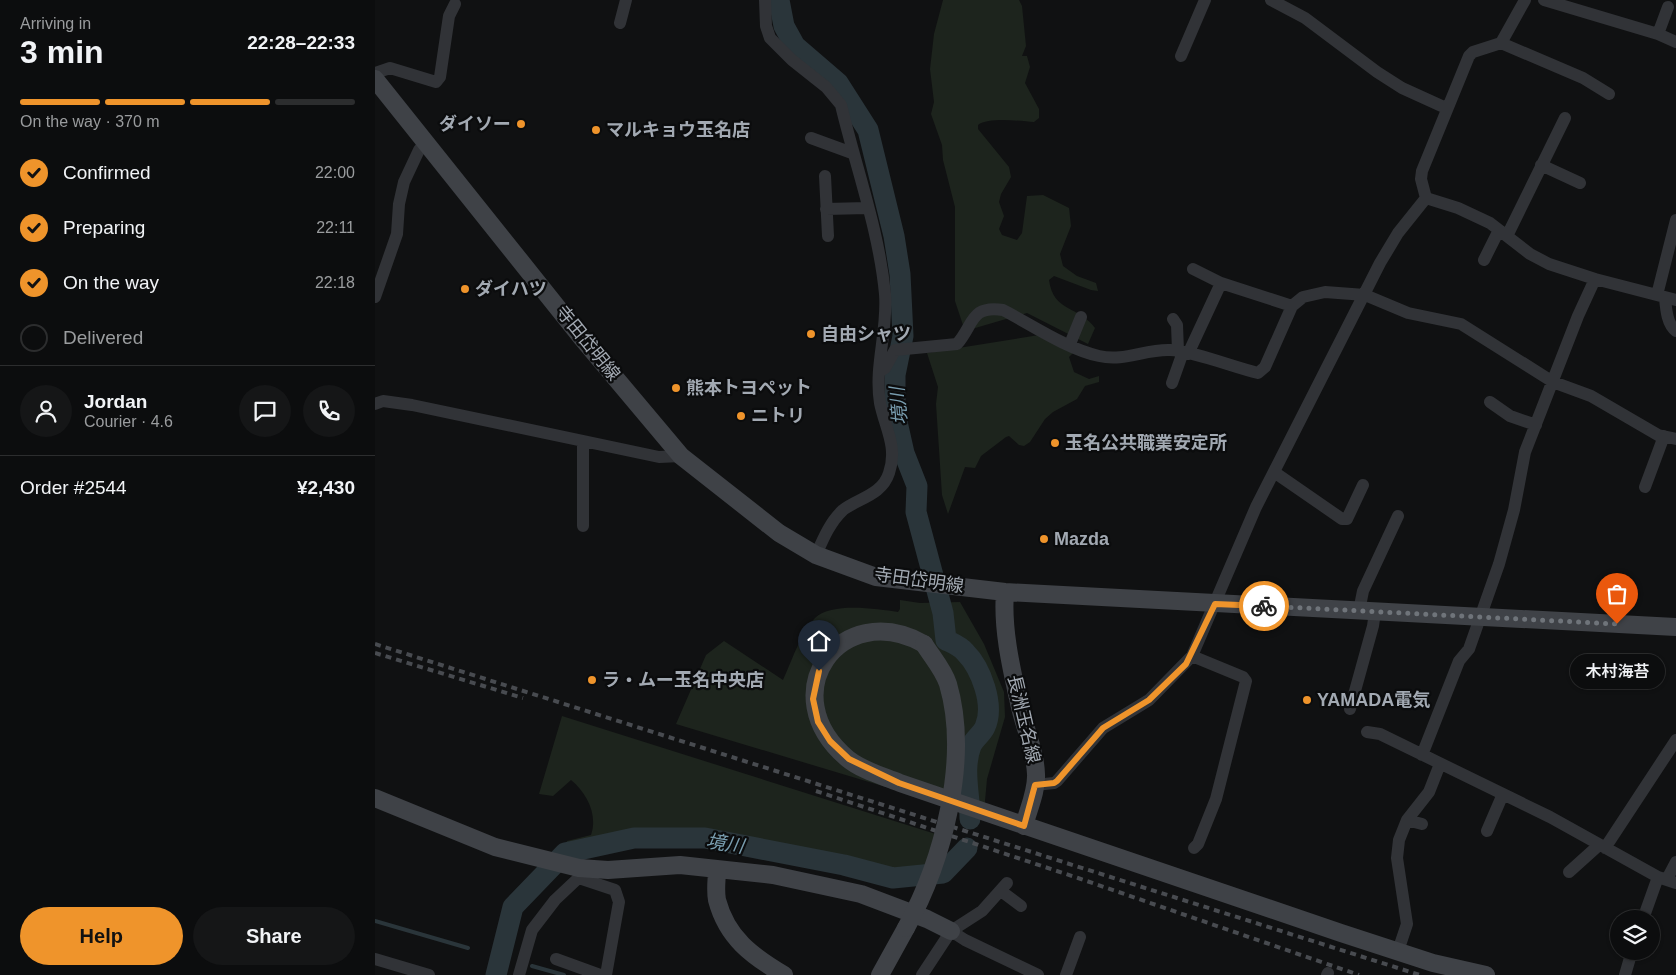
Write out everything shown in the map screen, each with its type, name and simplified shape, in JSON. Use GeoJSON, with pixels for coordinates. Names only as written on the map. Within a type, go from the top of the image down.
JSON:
{"type":"FeatureCollection","features":[{"type":"Feature","properties":{"kind":"main road","name":"寺田岱明線"},"geometry":{"type":"LineString","coordinates":[[375,79],[581,337],[681,456],[779,533],[816,555],[876,576],[1005,592],[1676,627]]}},
{"type":"Feature","properties":{"kind":"main road","name":"長洲玉名線"},"geometry":{"type":"LineString","coordinates":[[1005,592],[1003,615],[1019,704],[1033,748],[1035,785],[1024,826]]}},
{"type":"Feature","properties":{"kind":"main road"},"geometry":{"type":"LineString","coordinates":[[880,975],[928,885],[942,836],[951,792],[956,736],[947,682],[924,644],[907,634],[887,630],[852,637],[825,660],[819,671],[813,699],[818,722],[830,741],[849,759],[861,767],[899,783],[965,805],[1024,826],[1433,963],[1486,975]]}},
{"type":"Feature","properties":{"kind":"main road"},"geometry":{"type":"LineString","coordinates":[[375,798],[495,847],[544,858],[582,872],[680,865],[773,875],[861,894],[927,919],[951,931]]}},
{"type":"Feature","properties":{"kind":"main road"},"geometry":{"type":"LineString","coordinates":[[717,869],[717,898],[727,926],[752,956],[784,975]]}},
{"type":"Feature","properties":{"kind":"street"},"geometry":{"type":"LineString","coordinates":[[620,23],[626,0]]}},
{"type":"Feature","properties":{"kind":"street"},"geometry":{"type":"LineString","coordinates":[[765,0],[766,26],[770,38],[792,60],[827,87],[841,106],[879,250],[885,296],[886,329],[879,372],[881,403],[893,448],[889,476],[868,498],[844,510],[832,522],[816,555]]}},
{"type":"Feature","properties":{"kind":"street"},"geometry":{"type":"LineString","coordinates":[[1181,56],[1205,0]]}},
{"type":"Feature","properties":{"kind":"street"},"geometry":{"type":"LineString","coordinates":[[1271,0],[1305,18],[1396,84],[1446,108]]}},
{"type":"Feature","properties":{"kind":"street"},"geometry":{"type":"LineString","coordinates":[[1501,43],[1525,0]]}},
{"type":"Feature","properties":{"kind":"street"},"geometry":{"type":"LineString","coordinates":[[1544,0],[1659,34],[1676,42]]}},
{"type":"Feature","properties":{"kind":"street"},"geometry":{"type":"LineString","coordinates":[[375,73],[390,68],[436,82],[439,77],[449,16],[455,4]]}},
{"type":"Feature","properties":{"kind":"street"},"geometry":{"type":"LineString","coordinates":[[1659,34],[1668,8]]}},
{"type":"Feature","properties":{"kind":"street"},"geometry":{"type":"LineString","coordinates":[[1427,198],[1421,179],[1422,171],[1446,108],[1469,56],[1473,52],[1501,43],[1583,78],[1609,94]]}},
{"type":"Feature","properties":{"kind":"street"},"geometry":{"type":"LineString","coordinates":[[1484,260],[1503,233],[1565,118]]}},
{"type":"Feature","properties":{"kind":"street"},"geometry":{"type":"LineString","coordinates":[[811,138],[852,153]]}},
{"type":"Feature","properties":{"kind":"street"},"geometry":{"type":"LineString","coordinates":[[375,297],[380,269],[397,234],[399,204],[404,182],[419,150],[426,142]]}},
{"type":"Feature","properties":{"kind":"street"},"geometry":{"type":"LineString","coordinates":[[1541,165],[1580,183]]}},
{"type":"Feature","properties":{"kind":"street"},"geometry":{"type":"LineString","coordinates":[[825,176],[828,236]]}},
{"type":"Feature","properties":{"kind":"street"},"geometry":{"type":"LineString","coordinates":[[1427,198],[1459,208],[1490,223],[1530,254],[1549,264],[1595,279],[1666,298]]}},
{"type":"Feature","properties":{"kind":"street"},"geometry":{"type":"LineString","coordinates":[[1035,785],[1057,781],[1103,728],[1149,700],[1191,656],[1256,507],[1390,245],[1427,198]]}},
{"type":"Feature","properties":{"kind":"street"},"geometry":{"type":"LineString","coordinates":[[827,209],[867,208]]}},
{"type":"Feature","properties":{"kind":"street"},"geometry":{"type":"LineString","coordinates":[[1676,220],[1666,298],[1667,314],[1672,328],[1676,331]]}},
{"type":"Feature","properties":{"kind":"street"},"geometry":{"type":"LineString","coordinates":[[1193,269],[1221,284],[1292,306]]}},
{"type":"Feature","properties":{"kind":"street"},"geometry":{"type":"LineString","coordinates":[[1422,755],[1453,674],[1459,661],[1469,649],[1499,564],[1514,510],[1525,452],[1595,279]]}},
{"type":"Feature","properties":{"kind":"street"},"geometry":{"type":"LineString","coordinates":[[1172,383],[1183,352],[1221,284]]}},
{"type":"Feature","properties":{"kind":"street"},"geometry":{"type":"LineString","coordinates":[[879,372],[885,368],[895,350],[957,344],[979,312],[990,308],[1003,310],[1069,344],[1098,356],[1115,359],[1146,352],[1183,352],[1258,373],[1265,367],[1292,306],[1303,297],[1325,292],[1365,295],[1408,313],[1461,324],[1553,382],[1591,396],[1670,438],[1645,487]]}},
{"type":"Feature","properties":{"kind":"street"},"geometry":{"type":"LineString","coordinates":[[1069,344],[1081,317]]}},
{"type":"Feature","properties":{"kind":"street"},"geometry":{"type":"LineString","coordinates":[[1173,319],[1177,324],[1183,352]]}},
{"type":"Feature","properties":{"kind":"street"},"geometry":{"type":"LineString","coordinates":[[375,404],[383,401],[412,405],[659,457],[681,456]]}},
{"type":"Feature","properties":{"kind":"street"},"geometry":{"type":"LineString","coordinates":[[1490,402],[1510,416],[1536,425]]}},
{"type":"Feature","properties":{"kind":"street"},"geometry":{"type":"LineString","coordinates":[[583,441],[583,526]]}},
{"type":"Feature","properties":{"kind":"street"},"geometry":{"type":"LineString","coordinates":[[1274,472],[1342,519],[1347,519],[1351,514],[1363,485]]}},
{"type":"Feature","properties":{"kind":"street"},"geometry":{"type":"LineString","coordinates":[[1350,709],[1373,626],[1367,611],[1363,591],[1399,516]]}},
{"type":"Feature","properties":{"kind":"street"},"geometry":{"type":"LineString","coordinates":[[1191,656],[1243,677],[1246,681],[1216,799],[1198,844],[1193,848]]}},
{"type":"Feature","properties":{"kind":"street"},"geometry":{"type":"LineString","coordinates":[[1367,732],[1380,734],[1503,794],[1667,880]]}},
{"type":"Feature","properties":{"kind":"street"},"geometry":{"type":"LineString","coordinates":[[1569,872],[1602,847],[1676,740]]}},
{"type":"Feature","properties":{"kind":"street"},"geometry":{"type":"LineString","coordinates":[[1398,951],[1407,924],[1397,858],[1399,840],[1407,820],[1429,792],[1439,764]]}},
{"type":"Feature","properties":{"kind":"street"},"geometry":{"type":"LineString","coordinates":[[1487,830],[1503,794]]}},
{"type":"Feature","properties":{"kind":"street"},"geometry":{"type":"LineString","coordinates":[[1407,820],[1422,824]]}},
{"type":"Feature","properties":{"kind":"street"},"geometry":{"type":"LineString","coordinates":[[1649,910],[1676,862]]}},
{"type":"Feature","properties":{"kind":"street"},"geometry":{"type":"LineString","coordinates":[[519,975],[532,930],[555,900],[582,872],[615,890],[619,902],[606,975]]}},
{"type":"Feature","properties":{"kind":"street"},"geometry":{"type":"LineString","coordinates":[[922,975],[951,931],[982,911],[1004,887],[1021,906]]}},
{"type":"Feature","properties":{"kind":"street"},"geometry":{"type":"LineString","coordinates":[[951,931],[965,940],[1038,975]]}},
{"type":"Feature","properties":{"kind":"street"},"geometry":{"type":"LineString","coordinates":[[1066,975],[1080,937]]}},
{"type":"Feature","properties":{"kind":"street"},"geometry":{"type":"LineString","coordinates":[[375,959],[429,975]]}},
{"type":"Feature","properties":{"kind":"street"},"geometry":{"type":"LineString","coordinates":[[555,959],[600,975]]}},
{"type":"Feature","properties":{"kind":"street"},"geometry":{"type":"LineString","coordinates":[[1625,975],[1629,960]]}},
{"type":"Feature","properties":{"kind":"shaded area"},"geometry":{"type":"Polygon","coordinates":[[[943,0],[1019,0],[1022,6],[1026,46],[1022,56],[1027,56],[1030,67],[1025,83],[1039,109],[1039,118],[1034,122],[989,121],[978,125],[978,129],[1009,167],[1011,177],[1001,194],[999,202],[1004,216],[999,229],[1002,235],[1017,240],[1022,233],[1027,196],[1043,195],[1069,208],[1071,226],[1060,254],[1063,266],[1077,276],[1096,283],[1098,291],[1054,276],[1049,280],[1051,290],[1056,298],[1067,308],[1089,321],[1095,328],[1088,344],[1027,313],[965,331],[955,301],[955,207],[943,160],[942,145],[931,114],[934,102],[930,69],[934,34],[943,0]]]}},
{"type":"Feature","properties":{"kind":"shaded area"},"geometry":{"type":"Polygon","coordinates":[[[1039,335],[1074,352],[1069,357],[1074,372],[1089,379],[1099,376],[1099,382],[1085,386],[1077,399],[1053,412],[1045,419],[1030,442],[1024,446],[1019,445],[1009,436],[1006,437],[981,456],[975,468],[965,467],[948,514],[942,495],[936,404],[938,387],[927,353],[1039,335]]]}},
{"type":"Feature","properties":{"kind":"shaded area"},"geometry":{"type":"Polygon","coordinates":[[[900,600],[920,603],[960,602],[984,644],[1004,692],[1005,717],[987,779],[984,812],[949,806],[676,724],[706,655],[724,641],[783,680],[801,640],[815,618],[823,613],[843,608],[867,608],[898,612],[900,600]]]}},
{"type":"Feature","properties":{"kind":"shaded area"},"geometry":{"type":"Polygon","coordinates":[[[562,716],[942,836],[941,878],[893,878],[844,865],[705,838],[634,838],[565,853],[567,841],[591,835],[593,820],[590,805],[582,791],[571,780],[553,796],[539,794],[562,716]]]}},
{"type":"Feature","properties":{"kind":"waterway","name":"境川"},"geometry":{"type":"LineString","coordinates":[[779,0],[784,26],[795,46],[838,83],[868,130],[894,236],[900,274],[903,336],[895,375],[895,413],[904,453],[917,486],[916,512],[943,613],[946,640],[961,648],[971,659],[981,677],[987,698],[988,718],[985,727],[974,741],[968,755],[967,782],[970,819]]}},
{"type":"Feature","properties":{"kind":"waterway","name":"境川"},"geometry":{"type":"LineString","coordinates":[[496,975],[513,907],[565,853],[634,838],[705,838],[844,865],[893,878],[943,873],[967,848]]}},
{"type":"Feature","properties":{"kind":"waterway"},"geometry":{"type":"LineString","coordinates":[[375,921],[468,948]]}},
{"type":"Feature","properties":{"kind":"waterway"},"geometry":{"type":"LineString","coordinates":[[532,966],[564,975]]}},
{"type":"Feature","properties":{"kind":"railway"},"geometry":{"type":"LineString","coordinates":[[375,644],[1420,975]]}},
{"type":"Feature","properties":{"kind":"railway"},"geometry":{"type":"LineString","coordinates":[[375,653],[523,698]]}},
{"type":"Feature","properties":{"kind":"railway"},"geometry":{"type":"LineString","coordinates":[[816,791],[1078,878],[1359,975]]}},
{"type":"Feature","properties":{"kind":"way so far"},"geometry":{"type":"LineString","coordinates":[[1264,606],[1617,624]]}},
{"type":"Feature","properties":{"kind":"place","name":"ダイソー"},"geometry":{"type":"Point","coordinates":[521,124]}},
{"type":"Feature","properties":{"kind":"place","name":"マルキョウ玉名店"},"geometry":{"type":"Point","coordinates":[596,130]}},
{"type":"Feature","properties":{"kind":"place","name":"ダイハツ"},"geometry":{"type":"Point","coordinates":[465,289]}},
{"type":"Feature","properties":{"kind":"place","name":"自由シャツ"},"geometry":{"type":"Point","coordinates":[811,334]}},
{"type":"Feature","properties":{"kind":"place","name":"熊本トヨペット"},"geometry":{"type":"Point","coordinates":[676,388]}},
{"type":"Feature","properties":{"kind":"place","name":"ニトリ"},"geometry":{"type":"Point","coordinates":[741,416]}},
{"type":"Feature","properties":{"kind":"place","name":"玉名公共職業安定所"},"geometry":{"type":"Point","coordinates":[1055,443]}},
{"type":"Feature","properties":{"kind":"place","name":"Mazda"},"geometry":{"type":"Point","coordinates":[1044,539]}},
{"type":"Feature","properties":{"kind":"place","name":"木村海苔"},"geometry":{"type":"Point","coordinates":[1617,624]}},
{"type":"Feature","properties":{"kind":"place","name":"ラ・ムー玉名中央店"},"geometry":{"type":"Point","coordinates":[592,680]}},
{"type":"Feature","properties":{"kind":"place","name":"YAMADA電気"},"geometry":{"type":"Point","coordinates":[1307,700]}},
{"type":"Feature","properties":{"kind":"route"},"geometry":{"type":"LineString","coordinates":[[819,671],[813,699],[818,722],[830,741],[849,759],[861,767],[899,783],[1024,826],[1035,785],[1057,781],[1091,739],[1103,728],[1149,700],[1186,664],[1215,604],[1264,606]]}}]}
